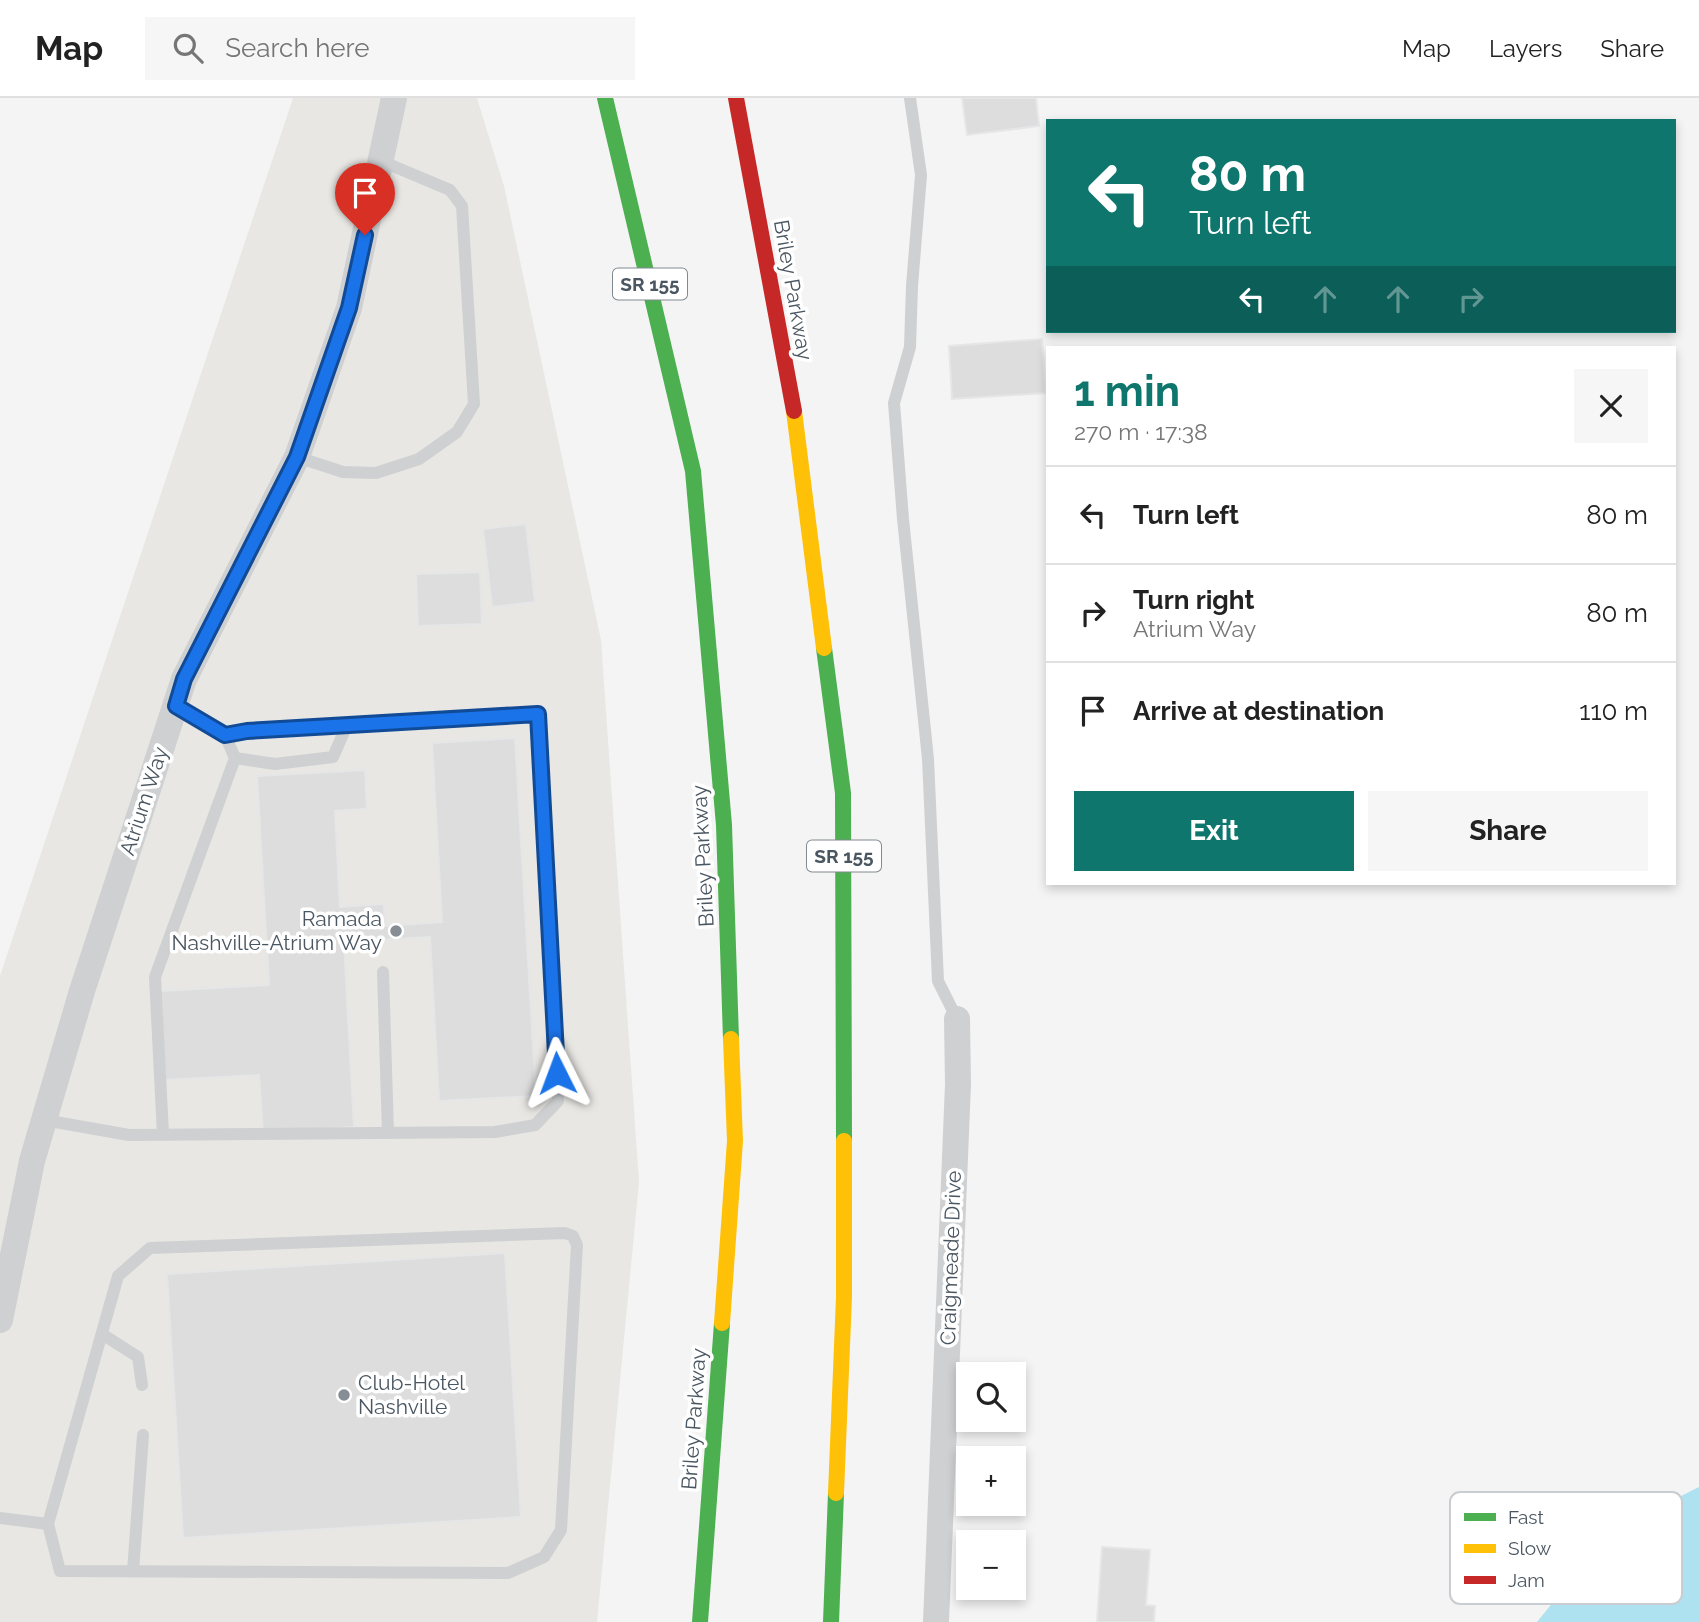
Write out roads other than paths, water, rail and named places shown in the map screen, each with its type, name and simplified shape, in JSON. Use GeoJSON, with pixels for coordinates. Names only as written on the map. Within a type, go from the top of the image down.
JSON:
{"type":"FeatureCollection","features":[{"type":"Feature","properties":{"kind":"highway","name":"Briley Parkway"},"geometry":{"type":"LineString","coordinates":[[606,98],[693,471],[724,825],[735,1141],[700,1622]]}},
{"type":"Feature","properties":{"kind":"highway","name":"Briley Parkway"},"geometry":{"type":"LineString","coordinates":[[736,98],[793,402],[844,793],[844,1297],[831,1622]]}},
{"type":"Feature","properties":{"kind":"street","name":"Atrium Way"},"geometry":{"type":"LineString","coordinates":[[0,1320],[13,1233],[82,991],[184,679],[297,457],[349,308],[394,98]]}},
{"type":"Feature","properties":{"kind":"street","name":"Craigmeade Drive"},"geometry":{"type":"LineString","coordinates":[[936,1622],[958,1084],[957,1019]]}},
{"type":"Feature","properties":{"kind":"lane"},"geometry":{"type":"LineString","coordinates":[[911,98],[921,175],[910,347],[894,403],[928,759],[939,981],[957,1019]]}},
{"type":"Feature","properties":{"kind":"lane"},"geometry":{"type":"LineString","coordinates":[[297,457],[343,472],[376,474],[419,459],[438,446],[457,432],[474,404],[462,206],[450,190],[381,161]]}},
{"type":"Feature","properties":{"kind":"lane"},"geometry":{"type":"LineString","coordinates":[[163,1134],[155,977],[235,758],[225,735],[176,706]]}},
{"type":"Feature","properties":{"kind":"lane"},"geometry":{"type":"LineString","coordinates":[[44,1120],[129,1135],[495,1132],[536,1125],[558,1101],[538,714],[247,731],[225,735]]}},
{"type":"Feature","properties":{"kind":"lane"},"geometry":{"type":"LineString","coordinates":[[235,758],[275,764],[333,757],[347,725]]}},
{"type":"Feature","properties":{"kind":"lane"},"geometry":{"type":"LineString","coordinates":[[383,972],[387,1133]]}},
{"type":"Feature","properties":{"kind":"lane"},"geometry":{"type":"LineString","coordinates":[[565,1233],[573,1236],[578,1245],[561,1531],[544,1557],[508,1573],[60,1571],[48,1524],[118,1276],[150,1248],[565,1233]]}},
{"type":"Feature","properties":{"kind":"lane"},"geometry":{"type":"LineString","coordinates":[[102,1334],[138,1357],[142,1385]]}},
{"type":"Feature","properties":{"kind":"lane"},"geometry":{"type":"LineString","coordinates":[[133,1571],[143,1435]]}},
{"type":"Feature","properties":{"kind":"lane"},"geometry":{"type":"LineString","coordinates":[[0,1518],[48,1524]]}},
{"type":"Feature","properties":{"kind":"water"},"geometry":{"type":"Polygon","coordinates":[[[1699,1487],[1699,1622],[1537,1622],[1552,1604],[1682,1604],[1682,1496],[1699,1487]]]}},
{"type":"Feature","properties":{"kind":"place","name":"Ramada Nashville-Atrium Way"},"geometry":{"type":"Point","coordinates":[396,931]}},
{"type":"Feature","properties":{"kind":"place","name":"Club-Hotel Nashville"},"geometry":{"type":"Point","coordinates":[344,1395]}}]}
